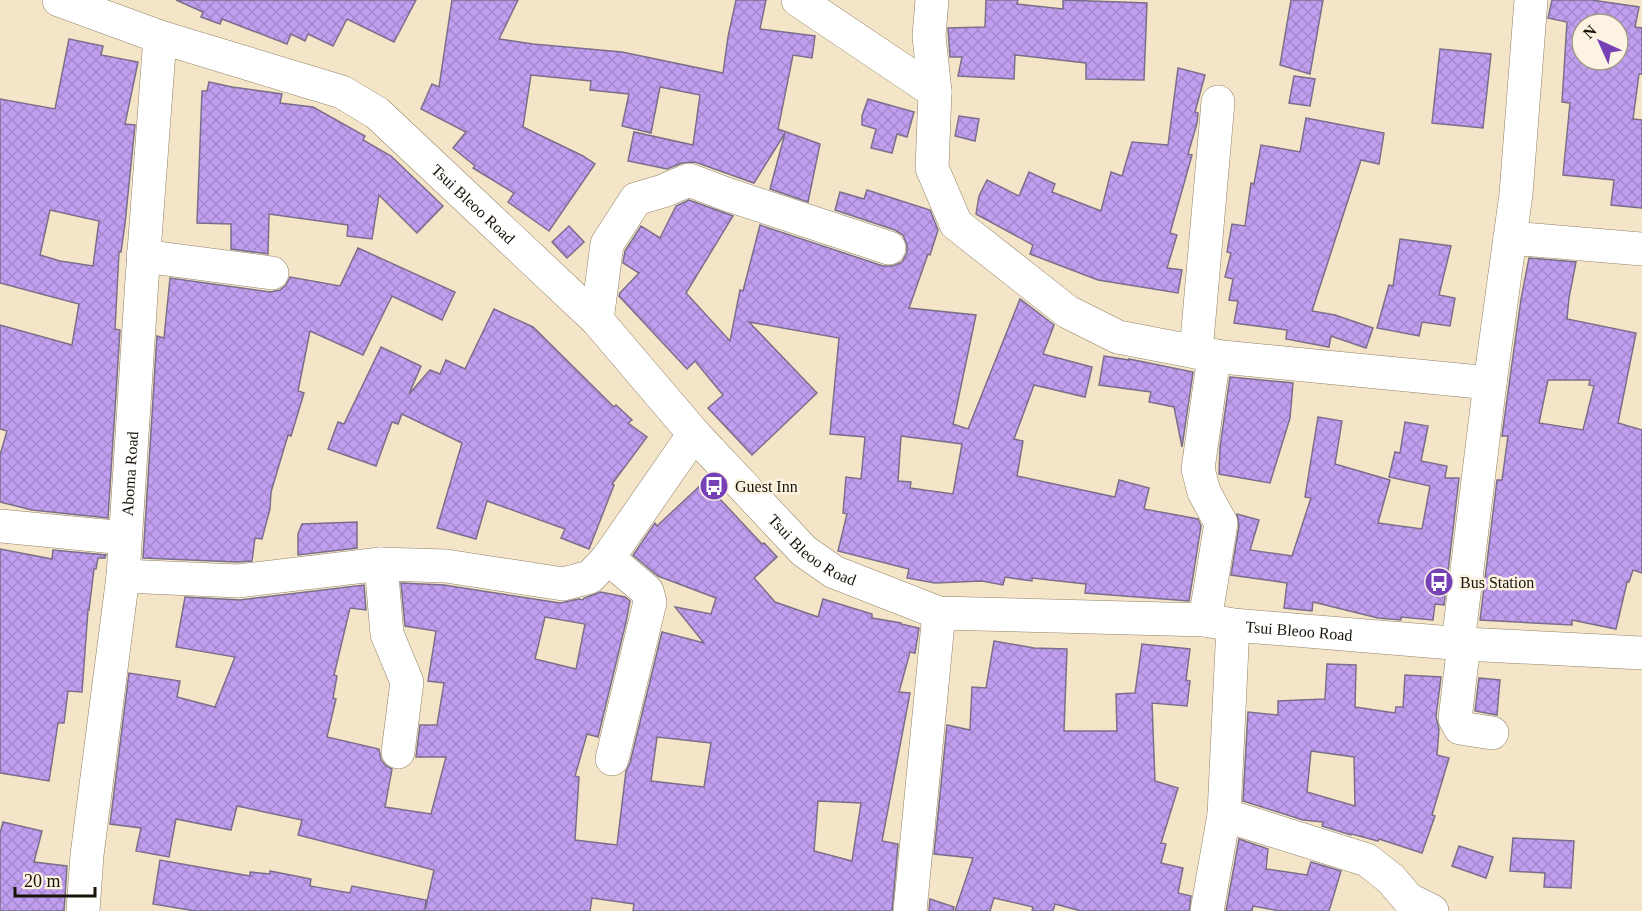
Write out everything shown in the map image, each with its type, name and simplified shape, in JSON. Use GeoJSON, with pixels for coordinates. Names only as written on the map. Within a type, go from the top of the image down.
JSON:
{"type":"FeatureCollection","features":[{"type":"Feature","properties":{"kind":"street"},"geometry":{"type":"LineString","coordinates":[[798,0],[935,92]]}},
{"type":"Feature","properties":{"kind":"street"},"geometry":{"type":"LineString","coordinates":[[932,0],[929,36],[935,92],[932,168],[956,224],[1068,312],[1118,338],[1205,354],[1490,383]]}},
{"type":"Feature","properties":{"kind":"street"},"geometry":{"type":"LineString","coordinates":[[1492,733],[1460,728],[1455,719],[1461,643],[1490,383],[1516,194],[1531,0]]}},
{"type":"Feature","properties":{"kind":"street","name":"Tsui Bleoo Road"},"geometry":{"type":"LineString","coordinates":[[67,1],[160,37],[342,92],[377,113],[597,320],[694,434],[804,551],[834,572],[939,613],[1219,623],[1461,643],[1642,653]]}},
{"type":"Feature","properties":{"kind":"street","name":"Aboma Road"},"geometry":{"type":"LineString","coordinates":[[83,911],[87,855],[123,576],[143,256],[160,37]]}},
{"type":"Feature","properties":{"kind":"street"},"geometry":{"type":"LineString","coordinates":[[1207,911],[1224,815],[1219,623],[1221,523],[1203,492],[1198,469],[1218,102]]}},
{"type":"Feature","properties":{"kind":"street"},"geometry":{"type":"LineString","coordinates":[[597,320],[607,244],[636,199],[689,180],[889,248]]}},
{"type":"Feature","properties":{"kind":"street"},"geometry":{"type":"LineString","coordinates":[[1510,238],[1642,249]]}},
{"type":"Feature","properties":{"kind":"street"},"geometry":{"type":"LineString","coordinates":[[143,256],[272,273]]}},
{"type":"Feature","properties":{"kind":"street"},"geometry":{"type":"LineString","coordinates":[[123,576],[238,581],[381,564],[446,566],[562,584],[590,577],[608,558],[694,434]]}},
{"type":"Feature","properties":{"kind":"street"},"geometry":{"type":"LineString","coordinates":[[0,526],[125,538]]}},
{"type":"Feature","properties":{"kind":"street"},"geometry":{"type":"LineString","coordinates":[[608,558],[647,591],[651,603],[612,759]]}},
{"type":"Feature","properties":{"kind":"street"},"geometry":{"type":"LineString","coordinates":[[381,564],[387,634],[406,682],[398,752]]}},
{"type":"Feature","properties":{"kind":"street"},"geometry":{"type":"LineString","coordinates":[[910,911],[939,613]]}},
{"type":"Feature","properties":{"kind":"street"},"geometry":{"type":"LineString","coordinates":[[1224,815],[1367,860],[1391,879],[1408,898],[1432,911]]}},
{"type":"Feature","properties":{"kind":"building"},"geometry":{"type":"Polygon","coordinates":[[[176,0],[416,0],[394,42],[347,19],[333,46],[308,34],[305,41],[291,34],[287,44],[222,19],[220,24],[201,17],[203,12],[176,0]]]}},
{"type":"Feature","properties":{"kind":"building"},"geometry":{"type":"Polygon","coordinates":[[[452,0],[518,0],[499,39],[622,52],[723,73],[736,0],[766,0],[760,29],[815,36],[812,58],[793,55],[778,129],[820,144],[808,202],[770,189],[785,133],[754,183],[695,162],[682,163],[667,169],[628,161],[634,132],[693,145],[700,95],[660,87],[651,133],[622,126],[629,94],[590,90],[591,81],[531,75],[523,127],[595,164],[549,231],[508,202],[514,193],[473,168],[475,166],[453,148],[466,132],[421,109],[432,84],[439,87],[452,0]]]}},
{"type":"Feature","properties":{"kind":"building"},"geometry":{"type":"Polygon","coordinates":[[[986,0],[1018,0],[1017,4],[1063,9],[1063,0],[1147,3],[1144,80],[1086,79],[1086,63],[1015,55],[1014,79],[958,76],[962,57],[950,57],[948,28],[985,27],[986,0]]]}},
{"type":"Feature","properties":{"kind":"building"},"geometry":{"type":"Polygon","coordinates":[[[1291,0],[1323,0],[1310,74],[1280,65],[1291,0]]]}},
{"type":"Feature","properties":{"kind":"building"},"geometry":{"type":"Polygon","coordinates":[[[1552,0],[1592,0],[1639,7],[1635,27],[1642,28],[1642,74],[1639,74],[1633,119],[1642,120],[1642,208],[1611,205],[1614,180],[1563,175],[1570,103],[1562,102],[1567,22],[1548,18],[1552,0]]]}},
{"type":"Feature","properties":{"kind":"building"},"geometry":{"type":"Polygon","coordinates":[[[69,39],[103,46],[101,55],[138,62],[125,124],[135,125],[125,224],[121,252],[119,252],[115,329],[120,330],[108,518],[32,510],[0,502],[0,455],[7,431],[0,429],[0,325],[72,345],[79,304],[0,283],[0,99],[55,109],[69,39]],[[50,210],[40,255],[60,261],[93,266],[99,221],[50,210]]]}},
{"type":"Feature","properties":{"kind":"building"},"geometry":{"type":"Polygon","coordinates":[[[1440,49],[1491,54],[1483,128],[1432,123],[1440,49]]]}},
{"type":"Feature","properties":{"kind":"building"},"geometry":{"type":"Polygon","coordinates":[[[1178,68],[1205,75],[1195,112],[1198,113],[1197,123],[1188,154],[1192,155],[1170,233],[1177,235],[1167,268],[1182,270],[1178,293],[1098,280],[1030,254],[1033,245],[976,214],[979,196],[987,180],[1019,196],[1029,172],[1055,184],[1052,192],[1101,211],[1111,172],[1122,176],[1132,142],[1168,145],[1178,68]]]}},
{"type":"Feature","properties":{"kind":"building"},"geometry":{"type":"Polygon","coordinates":[[[1294,76],[1315,79],[1310,106],[1289,103],[1294,76]]]}},
{"type":"Feature","properties":{"kind":"building"},"geometry":{"type":"Polygon","coordinates":[[[209,82],[282,94],[280,103],[313,107],[365,136],[363,140],[391,156],[443,206],[417,233],[379,195],[372,239],[347,236],[348,225],[269,214],[268,254],[231,249],[231,224],[197,223],[202,91],[207,91],[209,82]]]}},
{"type":"Feature","properties":{"kind":"building"},"geometry":{"type":"Polygon","coordinates":[[[868,99],[914,112],[907,137],[897,134],[892,153],[871,148],[876,129],[862,125],[862,116],[868,99]]]}},
{"type":"Feature","properties":{"kind":"building"},"geometry":{"type":"Polygon","coordinates":[[[959,116],[979,119],[975,141],[955,136],[959,116]]]}},
{"type":"Feature","properties":{"kind":"building"},"geometry":{"type":"Polygon","coordinates":[[[1306,118],[1384,133],[1379,164],[1361,160],[1312,311],[1335,315],[1373,328],[1366,348],[1331,336],[1329,347],[1286,339],[1287,330],[1234,323],[1238,301],[1229,300],[1233,279],[1225,277],[1231,253],[1227,252],[1232,224],[1245,226],[1251,183],[1254,184],[1261,145],[1300,152],[1306,118]]]}},
{"type":"Feature","properties":{"kind":"building"},"geometry":{"type":"Polygon","coordinates":[[[867,190],[930,210],[938,230],[909,308],[976,315],[953,424],[968,429],[1020,299],[1054,325],[1043,354],[1092,367],[1085,397],[1034,385],[1014,439],[1023,441],[1017,476],[1115,497],[1119,480],[1149,488],[1144,509],[1198,519],[1201,526],[1189,601],[1085,593],[1086,584],[1032,578],[1032,581],[1005,577],[1003,585],[982,581],[935,583],[907,578],[909,569],[838,551],[847,514],[843,513],[846,477],[861,479],[865,437],[830,434],[839,338],[749,322],[817,393],[752,455],[708,408],[723,395],[695,361],[687,369],[619,296],[639,273],[623,263],[625,251],[641,226],[660,238],[676,206],[689,200],[733,216],[686,293],[730,341],[740,290],[743,291],[760,225],[883,266],[893,266],[902,262],[907,253],[903,235],[895,230],[835,210],[840,192],[864,199],[867,190]],[[901,436],[898,481],[911,482],[910,488],[953,494],[962,444],[901,436]]]}},
{"type":"Feature","properties":{"kind":"building"},"geometry":{"type":"Polygon","coordinates":[[[569,226],[584,242],[567,258],[552,242],[569,226]]]}},
{"type":"Feature","properties":{"kind":"building"},"geometry":{"type":"Polygon","coordinates":[[[1400,239],[1451,246],[1439,295],[1455,298],[1450,326],[1422,322],[1419,336],[1377,328],[1389,285],[1393,286],[1400,239]]]}},
{"type":"Feature","properties":{"kind":"building"},"geometry":{"type":"Polygon","coordinates":[[[358,248],[455,292],[442,320],[392,296],[363,355],[310,331],[298,391],[304,393],[291,436],[288,435],[271,492],[270,509],[262,539],[255,538],[252,561],[143,558],[157,336],[164,338],[170,278],[270,292],[280,290],[290,277],[340,286],[358,248]]]}},
{"type":"Feature","properties":{"kind":"building"},"geometry":{"type":"Polygon","coordinates":[[[1529,258],[1576,262],[1567,319],[1636,333],[1618,423],[1642,430],[1642,573],[1633,570],[1627,582],[1616,629],[1572,620],[1572,625],[1480,620],[1497,480],[1502,480],[1508,436],[1502,436],[1529,258]],[[1548,380],[1539,423],[1583,430],[1594,386],[1589,385],[1590,380],[1548,380]]]}},
{"type":"Feature","properties":{"kind":"building"},"geometry":{"type":"Polygon","coordinates":[[[494,309],[533,327],[614,407],[616,405],[632,420],[628,423],[647,437],[612,484],[614,485],[589,549],[561,538],[565,529],[487,501],[476,539],[437,528],[462,443],[402,414],[398,424],[392,422],[376,466],[328,449],[338,422],[344,424],[381,347],[421,366],[409,394],[430,370],[440,374],[446,360],[465,369],[494,309]]]}},
{"type":"Feature","properties":{"kind":"building"},"geometry":{"type":"Polygon","coordinates":[[[1104,356],[1193,372],[1182,447],[1174,407],[1149,402],[1151,392],[1099,385],[1104,356]]]}},
{"type":"Feature","properties":{"kind":"building"},"geometry":{"type":"Polygon","coordinates":[[[1230,377],[1293,383],[1290,418],[1270,483],[1219,474],[1220,447],[1230,377]]]}},
{"type":"Feature","properties":{"kind":"building"},"geometry":{"type":"Polygon","coordinates":[[[1318,417],[1342,421],[1335,464],[1390,480],[1378,523],[1422,529],[1430,486],[1389,477],[1395,452],[1400,453],[1405,422],[1428,426],[1421,461],[1447,466],[1445,478],[1459,478],[1444,605],[1435,604],[1433,620],[1401,617],[1401,620],[1378,618],[1313,602],[1312,611],[1284,608],[1287,583],[1231,575],[1239,526],[1237,514],[1259,520],[1250,550],[1292,556],[1311,498],[1305,497],[1318,417]]]}},
{"type":"Feature","properties":{"kind":"building"},"geometry":{"type":"Polygon","coordinates":[[[704,482],[777,557],[754,578],[775,602],[818,617],[823,599],[872,614],[872,618],[919,628],[915,653],[910,652],[899,692],[910,693],[882,841],[898,844],[892,911],[633,911],[634,904],[592,898],[590,911],[195,911],[153,904],[160,860],[250,876],[250,872],[270,874],[270,871],[311,879],[310,886],[350,893],[352,886],[426,900],[425,910],[434,870],[298,835],[302,820],[237,806],[231,830],[176,819],[169,857],[136,851],[141,828],[110,824],[129,673],[180,681],[177,697],[215,707],[235,657],[176,647],[185,597],[240,600],[364,585],[366,610],[350,608],[334,675],[337,676],[333,698],[336,699],[327,737],[379,749],[381,760],[392,769],[385,807],[431,814],[446,757],[416,757],[420,725],[437,725],[444,683],[428,681],[436,631],[405,626],[401,583],[444,585],[560,603],[583,600],[601,592],[625,597],[630,601],[626,622],[598,737],[587,734],[575,776],[579,777],[575,840],[617,845],[626,771],[630,763],[662,632],[704,643],[675,607],[711,614],[716,598],[658,576],[633,555],[655,523],[657,526],[704,482]],[[545,617],[535,659],[576,669],[585,624],[545,617]],[[657,737],[651,781],[704,787],[711,743],[657,737]],[[818,801],[814,851],[852,861],[861,803],[818,801]]]}},
{"type":"Feature","properties":{"kind":"building"},"geometry":{"type":"Polygon","coordinates":[[[357,522],[357,548],[298,555],[298,534],[302,524],[357,522]]]}},
{"type":"Feature","properties":{"kind":"building"},"geometry":{"type":"Polygon","coordinates":[[[0,549],[52,559],[53,550],[106,555],[105,558],[98,558],[96,569],[94,569],[88,610],[82,692],[68,691],[64,723],[58,723],[49,781],[0,773],[0,549]]]}},
{"type":"Feature","properties":{"kind":"building"},"geometry":{"type":"Polygon","coordinates":[[[994,641],[1034,648],[1067,649],[1064,731],[1117,731],[1116,694],[1135,693],[1142,644],[1190,649],[1186,680],[1190,681],[1187,706],[1152,703],[1155,781],[1178,788],[1161,843],[1166,844],[1161,863],[1183,868],[1178,893],[1191,896],[1189,911],[1081,911],[1055,904],[1053,911],[1032,911],[1033,907],[994,898],[990,911],[955,911],[973,858],[934,854],[947,725],[970,730],[972,687],[986,688],[994,641]]]}},
{"type":"Feature","properties":{"kind":"building"},"geometry":{"type":"Polygon","coordinates":[[[1327,664],[1356,665],[1355,707],[1395,713],[1396,707],[1403,707],[1405,675],[1441,677],[1436,717],[1439,729],[1437,755],[1449,758],[1432,815],[1435,816],[1422,853],[1379,839],[1378,841],[1351,835],[1322,826],[1323,822],[1303,820],[1243,801],[1248,712],[1278,715],[1278,701],[1325,699],[1327,664]],[[1311,751],[1307,792],[1355,806],[1354,757],[1311,751]]]}},
{"type":"Feature","properties":{"kind":"building"},"geometry":{"type":"Polygon","coordinates":[[[1479,678],[1500,680],[1497,715],[1475,711],[1479,678]]]}},
{"type":"Feature","properties":{"kind":"building"},"geometry":{"type":"Polygon","coordinates":[[[3,822],[42,831],[34,862],[67,866],[64,911],[0,911],[0,833],[3,822]]]}},
{"type":"Feature","properties":{"kind":"building"},"geometry":{"type":"Polygon","coordinates":[[[1513,838],[1574,841],[1571,888],[1544,887],[1545,873],[1510,871],[1513,838]]]}},
{"type":"Feature","properties":{"kind":"building"},"geometry":{"type":"Polygon","coordinates":[[[1239,839],[1268,849],[1266,869],[1307,875],[1311,862],[1341,871],[1329,911],[1280,911],[1253,906],[1252,911],[1226,911],[1239,839]]]}},
{"type":"Feature","properties":{"kind":"building"},"geometry":{"type":"Polygon","coordinates":[[[1459,846],[1493,857],[1486,878],[1452,866],[1459,846]]]}},
{"type":"Feature","properties":{"kind":"building"},"geometry":{"type":"Polygon","coordinates":[[[930,899],[954,907],[953,911],[929,911],[930,899]]]}},
{"type":"Feature","properties":{"kind":"place","name":"Guest Inn"},"geometry":{"type":"Point","coordinates":[714,486]}},
{"type":"Feature","properties":{"kind":"place","name":"Bus Station"},"geometry":{"type":"Point","coordinates":[1439,582]}}]}
